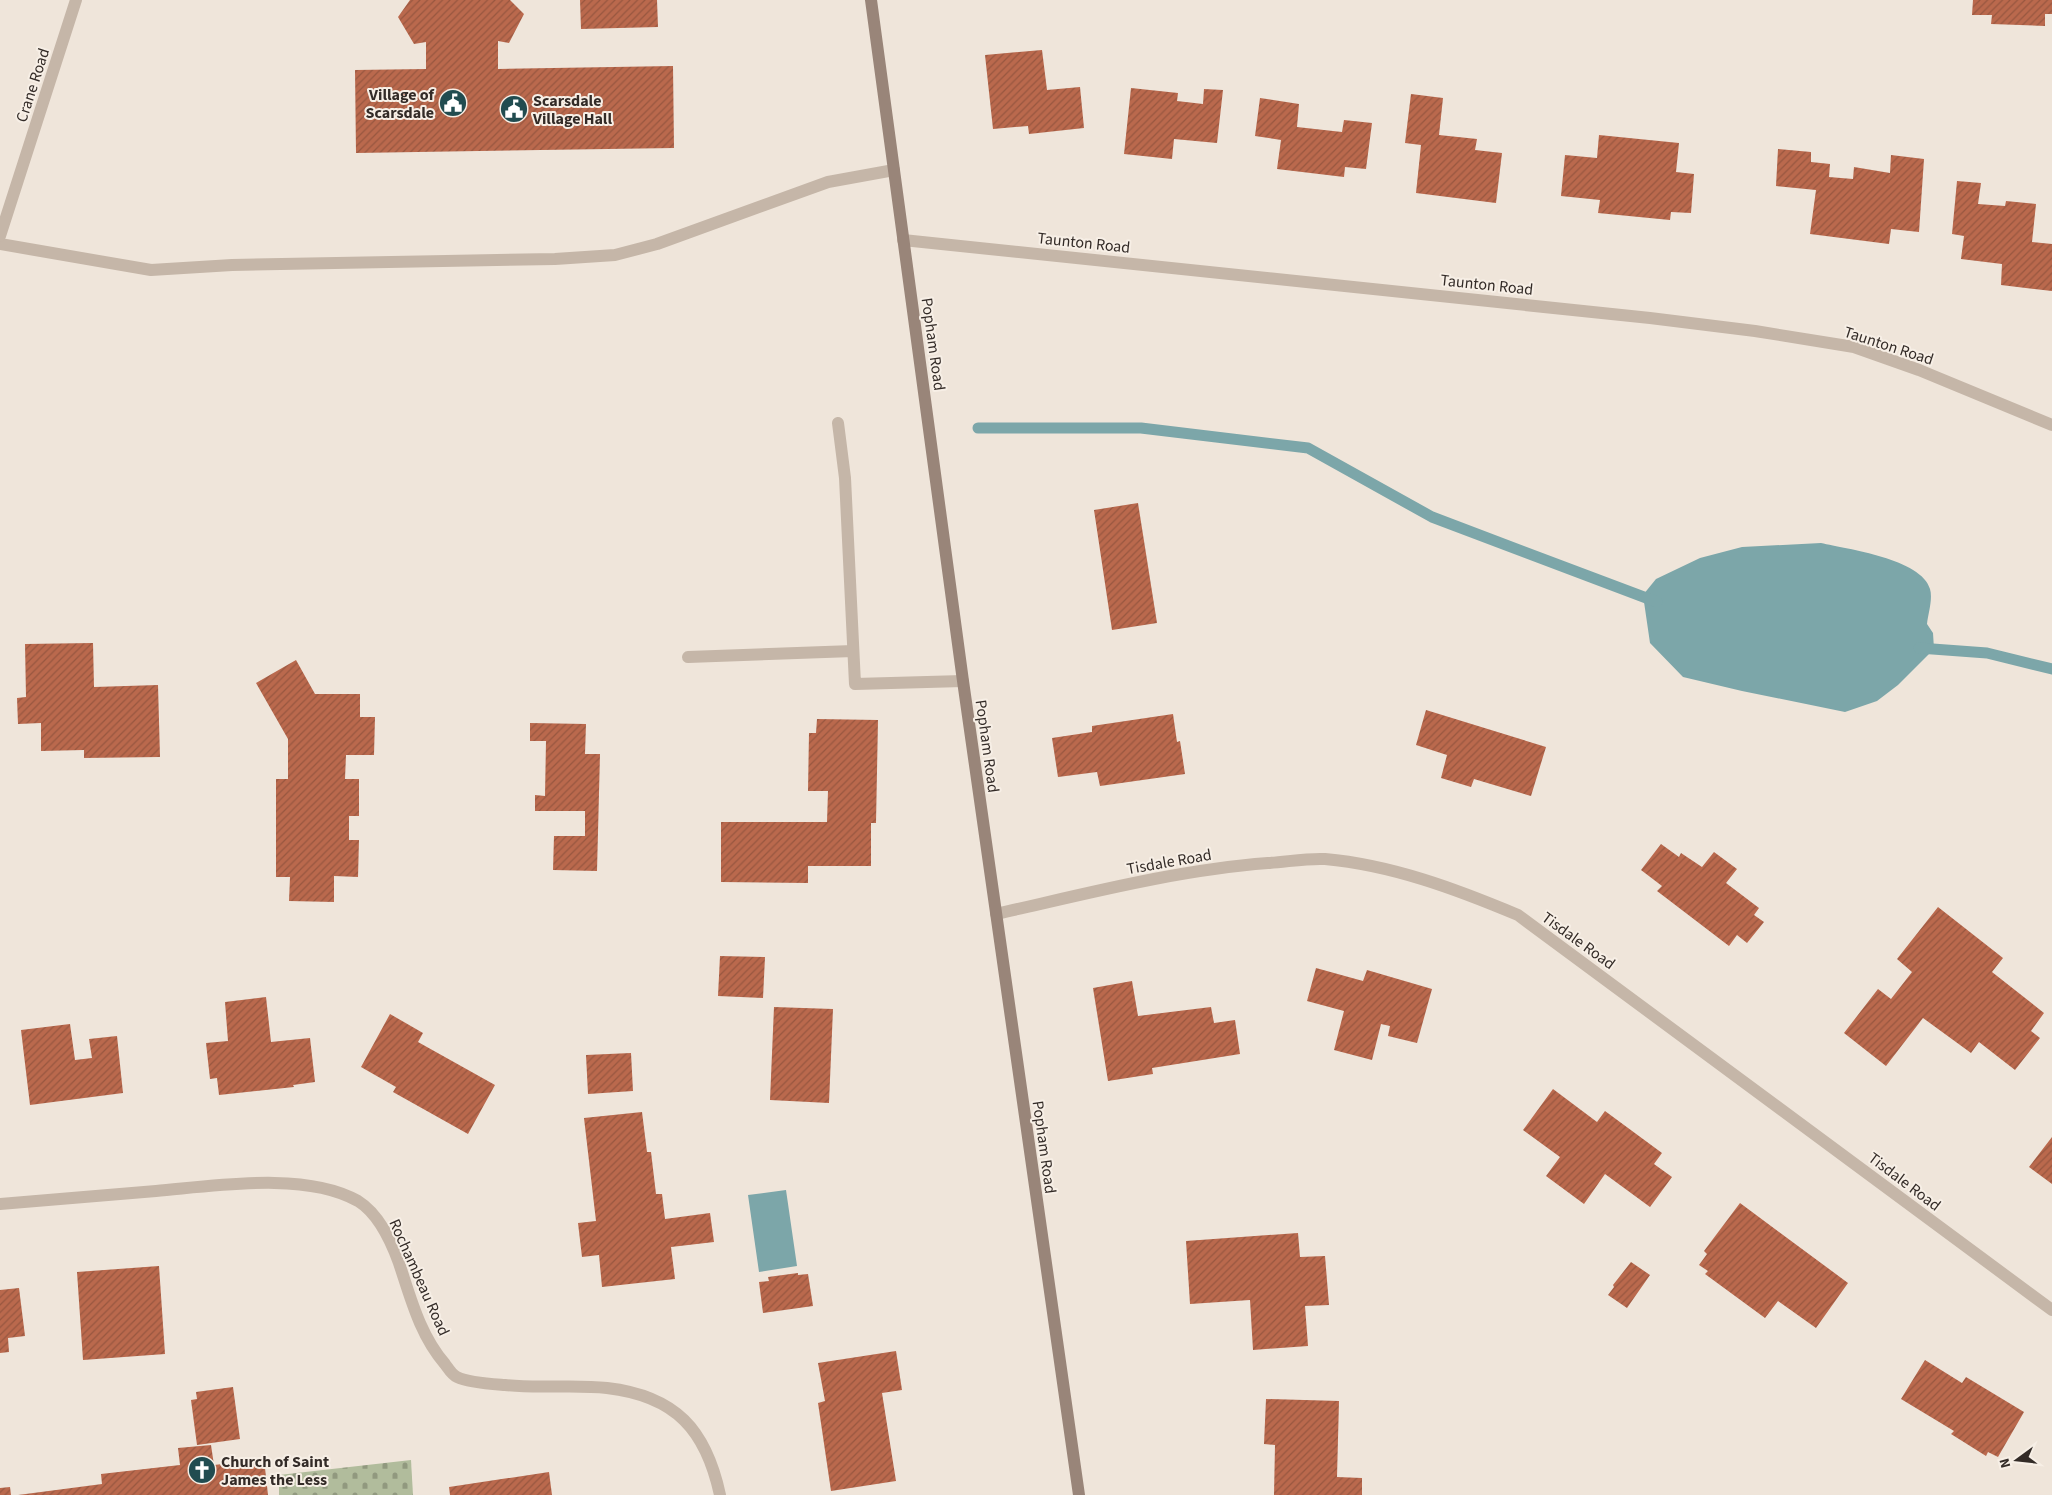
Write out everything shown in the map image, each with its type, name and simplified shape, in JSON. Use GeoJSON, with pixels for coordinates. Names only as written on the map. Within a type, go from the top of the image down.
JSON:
{"type":"FeatureCollection","features":[{"type":"Feature","properties":{"kind":"main road","name":"Popham Road"},"geometry":{"type":"LineString","coordinates":[[871,0],[962,681],[1079,1495]]}},
{"type":"Feature","properties":{"kind":"street","name":"Crane Road"},"geometry":{"type":"LineString","coordinates":[[0,236],[76,0]]}},
{"type":"Feature","properties":{"kind":"street"},"geometry":{"type":"LineString","coordinates":[[0,244],[151,270],[232,265],[535,260],[606,256],[657,244],[828,182],[894,170]]}},
{"type":"Feature","properties":{"kind":"street","name":"Taunton Road"},"geometry":{"type":"LineString","coordinates":[[903,240],[1630,316],[1764,332],[1854,347],[1919,370],[2052,425]]}},
{"type":"Feature","properties":{"kind":"street"},"geometry":{"type":"LineString","coordinates":[[838,424],[845,478],[855,684],[962,681]]}},
{"type":"Feature","properties":{"kind":"street"},"geometry":{"type":"LineString","coordinates":[[688,657],[853,651]]}},
{"type":"Feature","properties":{"kind":"street","name":"Tisdale Road"},"geometry":{"type":"LineString","coordinates":[[996,914],[1121,886],[1231,866],[1323,859],[1385,868],[1466,893],[1518,915],[2052,1310]]}},
{"type":"Feature","properties":{"kind":"street","name":"Rochambeau Road"},"geometry":{"type":"LineString","coordinates":[[0,1204],[260,1183],[320,1187],[357,1201],[372,1212],[384,1230],[398,1260],[422,1332],[455,1377],[486,1383],[525,1387],[606,1388],[639,1394],[653,1400],[684,1419],[700,1438],[714,1468],[720,1495]]}},
{"type":"Feature","properties":{"kind":"green space"},"geometry":{"type":"Polygon","coordinates":[[[411,1460],[413,1495],[279,1495],[279,1475],[411,1460]]]}},
{"type":"Feature","properties":{"kind":"water"},"geometry":{"type":"Polygon","coordinates":[[[1821,543],[1865,552],[1899,563],[1913,570],[1924,579],[1930,589],[1931,602],[1927,624],[1933,633],[1934,649],[1898,685],[1877,701],[1845,712],[1683,677],[1650,643],[1643,595],[1656,579],[1700,558],[1742,547],[1821,543]]]}},
{"type":"Feature","properties":{"kind":"water"},"geometry":{"type":"Polygon","coordinates":[[[786,1190],[797,1266],[759,1272],[748,1195],[786,1190]]]}},
{"type":"Feature","properties":{"kind":"building","name":"Scarsdale Village Hall"},"geometry":{"type":"Polygon","coordinates":[[[410,0],[510,0],[524,14],[509,43],[498,41],[498,69],[673,66],[674,148],[356,153],[355,70],[426,69],[426,42],[414,44],[398,17],[410,0]]]}},
{"type":"Feature","properties":{"kind":"building"},"geometry":{"type":"Polygon","coordinates":[[[580,0],[657,0],[658,27],[581,29],[580,0]]]}},
{"type":"Feature","properties":{"kind":"building"},"geometry":{"type":"Polygon","coordinates":[[[1973,0],[2052,0],[2052,14],[2045,14],[2045,26],[1991,24],[1992,15],[1972,15],[1973,0]]]}},
{"type":"Feature","properties":{"kind":"building"},"geometry":{"type":"Polygon","coordinates":[[[1042,50],[1047,90],[1080,87],[1084,128],[1029,134],[1028,126],[993,129],[985,55],[1042,50]]]}},
{"type":"Feature","properties":{"kind":"building"},"geometry":{"type":"Polygon","coordinates":[[[1131,88],[1178,93],[1177,101],[1203,104],[1204,89],[1223,90],[1217,143],[1174,139],[1172,159],[1124,154],[1131,88]]]}},
{"type":"Feature","properties":{"kind":"building"},"geometry":{"type":"Polygon","coordinates":[[[1411,94],[1443,98],[1439,135],[1477,139],[1475,150],[1502,153],[1496,203],[1416,193],[1421,145],[1405,143],[1411,94]]]}},
{"type":"Feature","properties":{"kind":"building"},"geometry":{"type":"Polygon","coordinates":[[[1260,98],[1299,104],[1297,127],[1342,132],[1344,120],[1372,123],[1366,169],[1345,167],[1344,177],[1277,169],[1281,140],[1255,136],[1260,98]]]}},
{"type":"Feature","properties":{"kind":"building"},"geometry":{"type":"Polygon","coordinates":[[[1599,135],[1679,143],[1676,172],[1694,174],[1691,213],[1671,212],[1670,220],[1598,213],[1600,200],[1561,196],[1565,155],[1597,158],[1599,135]]]}},
{"type":"Feature","properties":{"kind":"building"},"geometry":{"type":"Polygon","coordinates":[[[1778,149],[1811,152],[1811,162],[1830,164],[1829,177],[1853,179],[1854,167],[1890,173],[1891,155],[1924,159],[1919,232],[1891,229],[1889,244],[1810,234],[1816,190],[1776,186],[1778,149]]]}},
{"type":"Feature","properties":{"kind":"building"},"geometry":{"type":"Polygon","coordinates":[[[1957,181],[1981,183],[1978,204],[2005,206],[2006,201],[2036,204],[2032,242],[2052,244],[2052,291],[2001,285],[2002,264],[1961,259],[1964,236],[1952,234],[1957,181]]]}},
{"type":"Feature","properties":{"kind":"building"},"geometry":{"type":"Polygon","coordinates":[[[1138,503],[1157,623],[1112,630],[1094,510],[1138,503]]]}},
{"type":"Feature","properties":{"kind":"building"},"geometry":{"type":"Polygon","coordinates":[[[93,643],[94,687],[158,685],[160,757],[84,758],[84,750],[41,751],[41,723],[18,724],[17,698],[26,697],[25,644],[93,643]]]}},
{"type":"Feature","properties":{"kind":"building"},"geometry":{"type":"Polygon","coordinates":[[[296,660],[315,694],[360,694],[360,717],[375,717],[374,755],[346,755],[345,779],[359,779],[359,816],[349,816],[349,840],[359,840],[358,877],[334,876],[334,902],[289,901],[290,877],[276,877],[276,779],[288,779],[288,739],[256,683],[296,660]]]}},
{"type":"Feature","properties":{"kind":"building"},"geometry":{"type":"Polygon","coordinates":[[[1426,710],[1546,747],[1531,796],[1474,779],[1471,787],[1441,778],[1447,755],[1416,745],[1426,710]]]}},
{"type":"Feature","properties":{"kind":"building"},"geometry":{"type":"Polygon","coordinates":[[[1173,714],[1177,742],[1180,741],[1185,774],[1100,786],[1097,772],[1058,777],[1052,738],[1092,732],[1092,726],[1173,714]]]}},
{"type":"Feature","properties":{"kind":"building"},"geometry":{"type":"Polygon","coordinates":[[[817,719],[878,720],[876,823],[871,823],[871,866],[808,866],[808,883],[721,882],[721,822],[827,822],[828,791],[808,791],[809,733],[816,733],[817,719]]]}},
{"type":"Feature","properties":{"kind":"building"},"geometry":{"type":"Polygon","coordinates":[[[530,723],[586,724],[585,754],[600,754],[597,871],[553,870],[554,836],[585,836],[585,811],[535,811],[535,795],[545,796],[546,741],[530,741],[530,723]]]}},
{"type":"Feature","properties":{"kind":"building"},"geometry":{"type":"Polygon","coordinates":[[[1661,844],[1679,857],[1681,853],[1702,867],[1714,852],[1737,869],[1726,883],[1759,908],[1754,915],[1764,922],[1747,943],[1737,935],[1729,946],[1657,891],[1662,886],[1641,870],[1661,844]]]}},
{"type":"Feature","properties":{"kind":"building"},"geometry":{"type":"Polygon","coordinates":[[[1938,907],[2003,958],[1992,972],[2044,1013],[2031,1031],[2040,1038],[2015,1070],[1979,1042],[1971,1053],[1923,1018],[1886,1066],[1844,1033],[1878,989],[1891,999],[1912,972],[1897,959],[1938,907]]]}},
{"type":"Feature","properties":{"kind":"building"},"geometry":{"type":"Polygon","coordinates":[[[720,956],[765,957],[763,998],[718,996],[720,956]]]}},
{"type":"Feature","properties":{"kind":"building"},"geometry":{"type":"Polygon","coordinates":[[[1316,968],[1363,981],[1367,970],[1432,989],[1417,1043],[1388,1036],[1390,1026],[1381,1024],[1372,1060],[1334,1050],[1344,1011],[1307,1001],[1316,968]]]}},
{"type":"Feature","properties":{"kind":"building"},"geometry":{"type":"Polygon","coordinates":[[[1132,981],[1138,1016],[1211,1007],[1214,1023],[1235,1020],[1240,1054],[1152,1068],[1153,1074],[1108,1081],[1093,988],[1132,981]]]}},
{"type":"Feature","properties":{"kind":"building"},"geometry":{"type":"Polygon","coordinates":[[[266,997],[271,1042],[310,1038],[315,1082],[293,1085],[294,1087],[219,1095],[217,1078],[210,1079],[206,1043],[228,1041],[225,1002],[266,997]]]}},
{"type":"Feature","properties":{"kind":"building"},"geometry":{"type":"Polygon","coordinates":[[[774,1007],[833,1009],[829,1103],[770,1100],[774,1007]]]}},
{"type":"Feature","properties":{"kind":"building"},"geometry":{"type":"Polygon","coordinates":[[[390,1014],[423,1033],[418,1042],[495,1085],[468,1134],[393,1092],[396,1087],[361,1067],[390,1014]]]}},
{"type":"Feature","properties":{"kind":"building"},"geometry":{"type":"Polygon","coordinates":[[[70,1024],[75,1060],[92,1058],[89,1039],[117,1036],[123,1093],[30,1105],[21,1030],[70,1024]]]}},
{"type":"Feature","properties":{"kind":"building"},"geometry":{"type":"Polygon","coordinates":[[[631,1053],[633,1091],[588,1094],[586,1055],[631,1053]]]}},
{"type":"Feature","properties":{"kind":"building"},"geometry":{"type":"Polygon","coordinates":[[[1553,1089],[1597,1122],[1605,1111],[1662,1153],[1654,1164],[1672,1177],[1650,1207],[1605,1174],[1584,1204],[1546,1176],[1560,1157],[1523,1130],[1553,1089]]]}},
{"type":"Feature","properties":{"kind":"building"},"geometry":{"type":"Polygon","coordinates":[[[642,1112],[647,1152],[651,1152],[656,1194],[662,1194],[665,1219],[710,1213],[714,1242],[671,1247],[675,1279],[602,1287],[599,1255],[582,1257],[578,1223],[596,1221],[584,1118],[642,1112]]]}},
{"type":"Feature","properties":{"kind":"building"},"geometry":{"type":"Polygon","coordinates":[[[2052,1137],[2052,1184],[2029,1167],[2052,1137]]]}},
{"type":"Feature","properties":{"kind":"building"},"geometry":{"type":"Polygon","coordinates":[[[1740,1203],[1848,1283],[1816,1328],[1778,1301],[1765,1318],[1705,1274],[1708,1271],[1699,1265],[1707,1254],[1704,1251],[1740,1203]]]}},
{"type":"Feature","properties":{"kind":"building"},"geometry":{"type":"Polygon","coordinates":[[[1298,1233],[1300,1257],[1325,1256],[1329,1305],[1305,1306],[1308,1346],[1253,1350],[1250,1300],[1190,1304],[1186,1241],[1298,1233]]]}},
{"type":"Feature","properties":{"kind":"building"},"geometry":{"type":"Polygon","coordinates":[[[1631,1262],[1650,1275],[1627,1308],[1608,1295],[1614,1287],[1613,1285],[1631,1262]]]}},
{"type":"Feature","properties":{"kind":"building"},"geometry":{"type":"Polygon","coordinates":[[[159,1266],[165,1354],[83,1360],[77,1272],[159,1266]]]}},
{"type":"Feature","properties":{"kind":"building"},"geometry":{"type":"Polygon","coordinates":[[[798,1273],[798,1275],[808,1274],[813,1306],[763,1313],[759,1282],[769,1281],[768,1277],[798,1273]]]}},
{"type":"Feature","properties":{"kind":"building"},"geometry":{"type":"Polygon","coordinates":[[[19,1288],[25,1336],[8,1338],[9,1352],[0,1353],[0,1290],[19,1288]]]}},
{"type":"Feature","properties":{"kind":"building"},"geometry":{"type":"Polygon","coordinates":[[[896,1351],[902,1390],[882,1393],[896,1481],[831,1491],[818,1403],[825,1401],[818,1363],[896,1351]]]}},
{"type":"Feature","properties":{"kind":"building"},"geometry":{"type":"Polygon","coordinates":[[[1925,1360],[1962,1383],[1966,1377],[2024,1412],[1998,1457],[1988,1452],[1986,1456],[1951,1434],[1954,1431],[1901,1399],[1925,1360]]]}},
{"type":"Feature","properties":{"kind":"building"},"geometry":{"type":"Polygon","coordinates":[[[233,1387],[240,1439],[197,1445],[191,1400],[197,1399],[196,1392],[233,1387]]]}},
{"type":"Feature","properties":{"kind":"building"},"geometry":{"type":"Polygon","coordinates":[[[1266,1399],[1339,1401],[1337,1477],[1362,1478],[1362,1495],[1274,1495],[1275,1445],[1264,1444],[1266,1399]]]}},
{"type":"Feature","properties":{"kind":"building","name":"Church of Saint James the Less"},"geometry":{"type":"Polygon","coordinates":[[[211,1445],[214,1465],[264,1459],[268,1495],[18,1495],[102,1484],[101,1474],[180,1465],[178,1448],[211,1445]]]}},
{"type":"Feature","properties":{"kind":"building"},"geometry":{"type":"Polygon","coordinates":[[[549,1472],[552,1495],[450,1495],[449,1487],[549,1472]]]}},
{"type":"Feature","properties":{"kind":"building"},"geometry":{"type":"Polygon","coordinates":[[[10,1487],[11,1495],[0,1495],[0,1488],[10,1487]]]}},
{"type":"Feature","properties":{"kind":"waterway"},"geometry":{"type":"LineString","coordinates":[[978,428],[1141,428],[1308,448],[1432,517],[1657,602]]}},
{"type":"Feature","properties":{"kind":"waterway"},"geometry":{"type":"LineString","coordinates":[[1919,648],[1987,653],[2052,669]]}},
{"type":"Feature","properties":{"kind":"place","name":"Village of Scarsdale"},"geometry":{"type":"Point","coordinates":[453,103]}},
{"type":"Feature","properties":{"kind":"place","name":"Scarsdale Village Hall"},"geometry":{"type":"Point","coordinates":[514,109]}},
{"type":"Feature","properties":{"kind":"place","name":"Church of Saint James the Less"},"geometry":{"type":"Point","coordinates":[202,1470]}}]}
